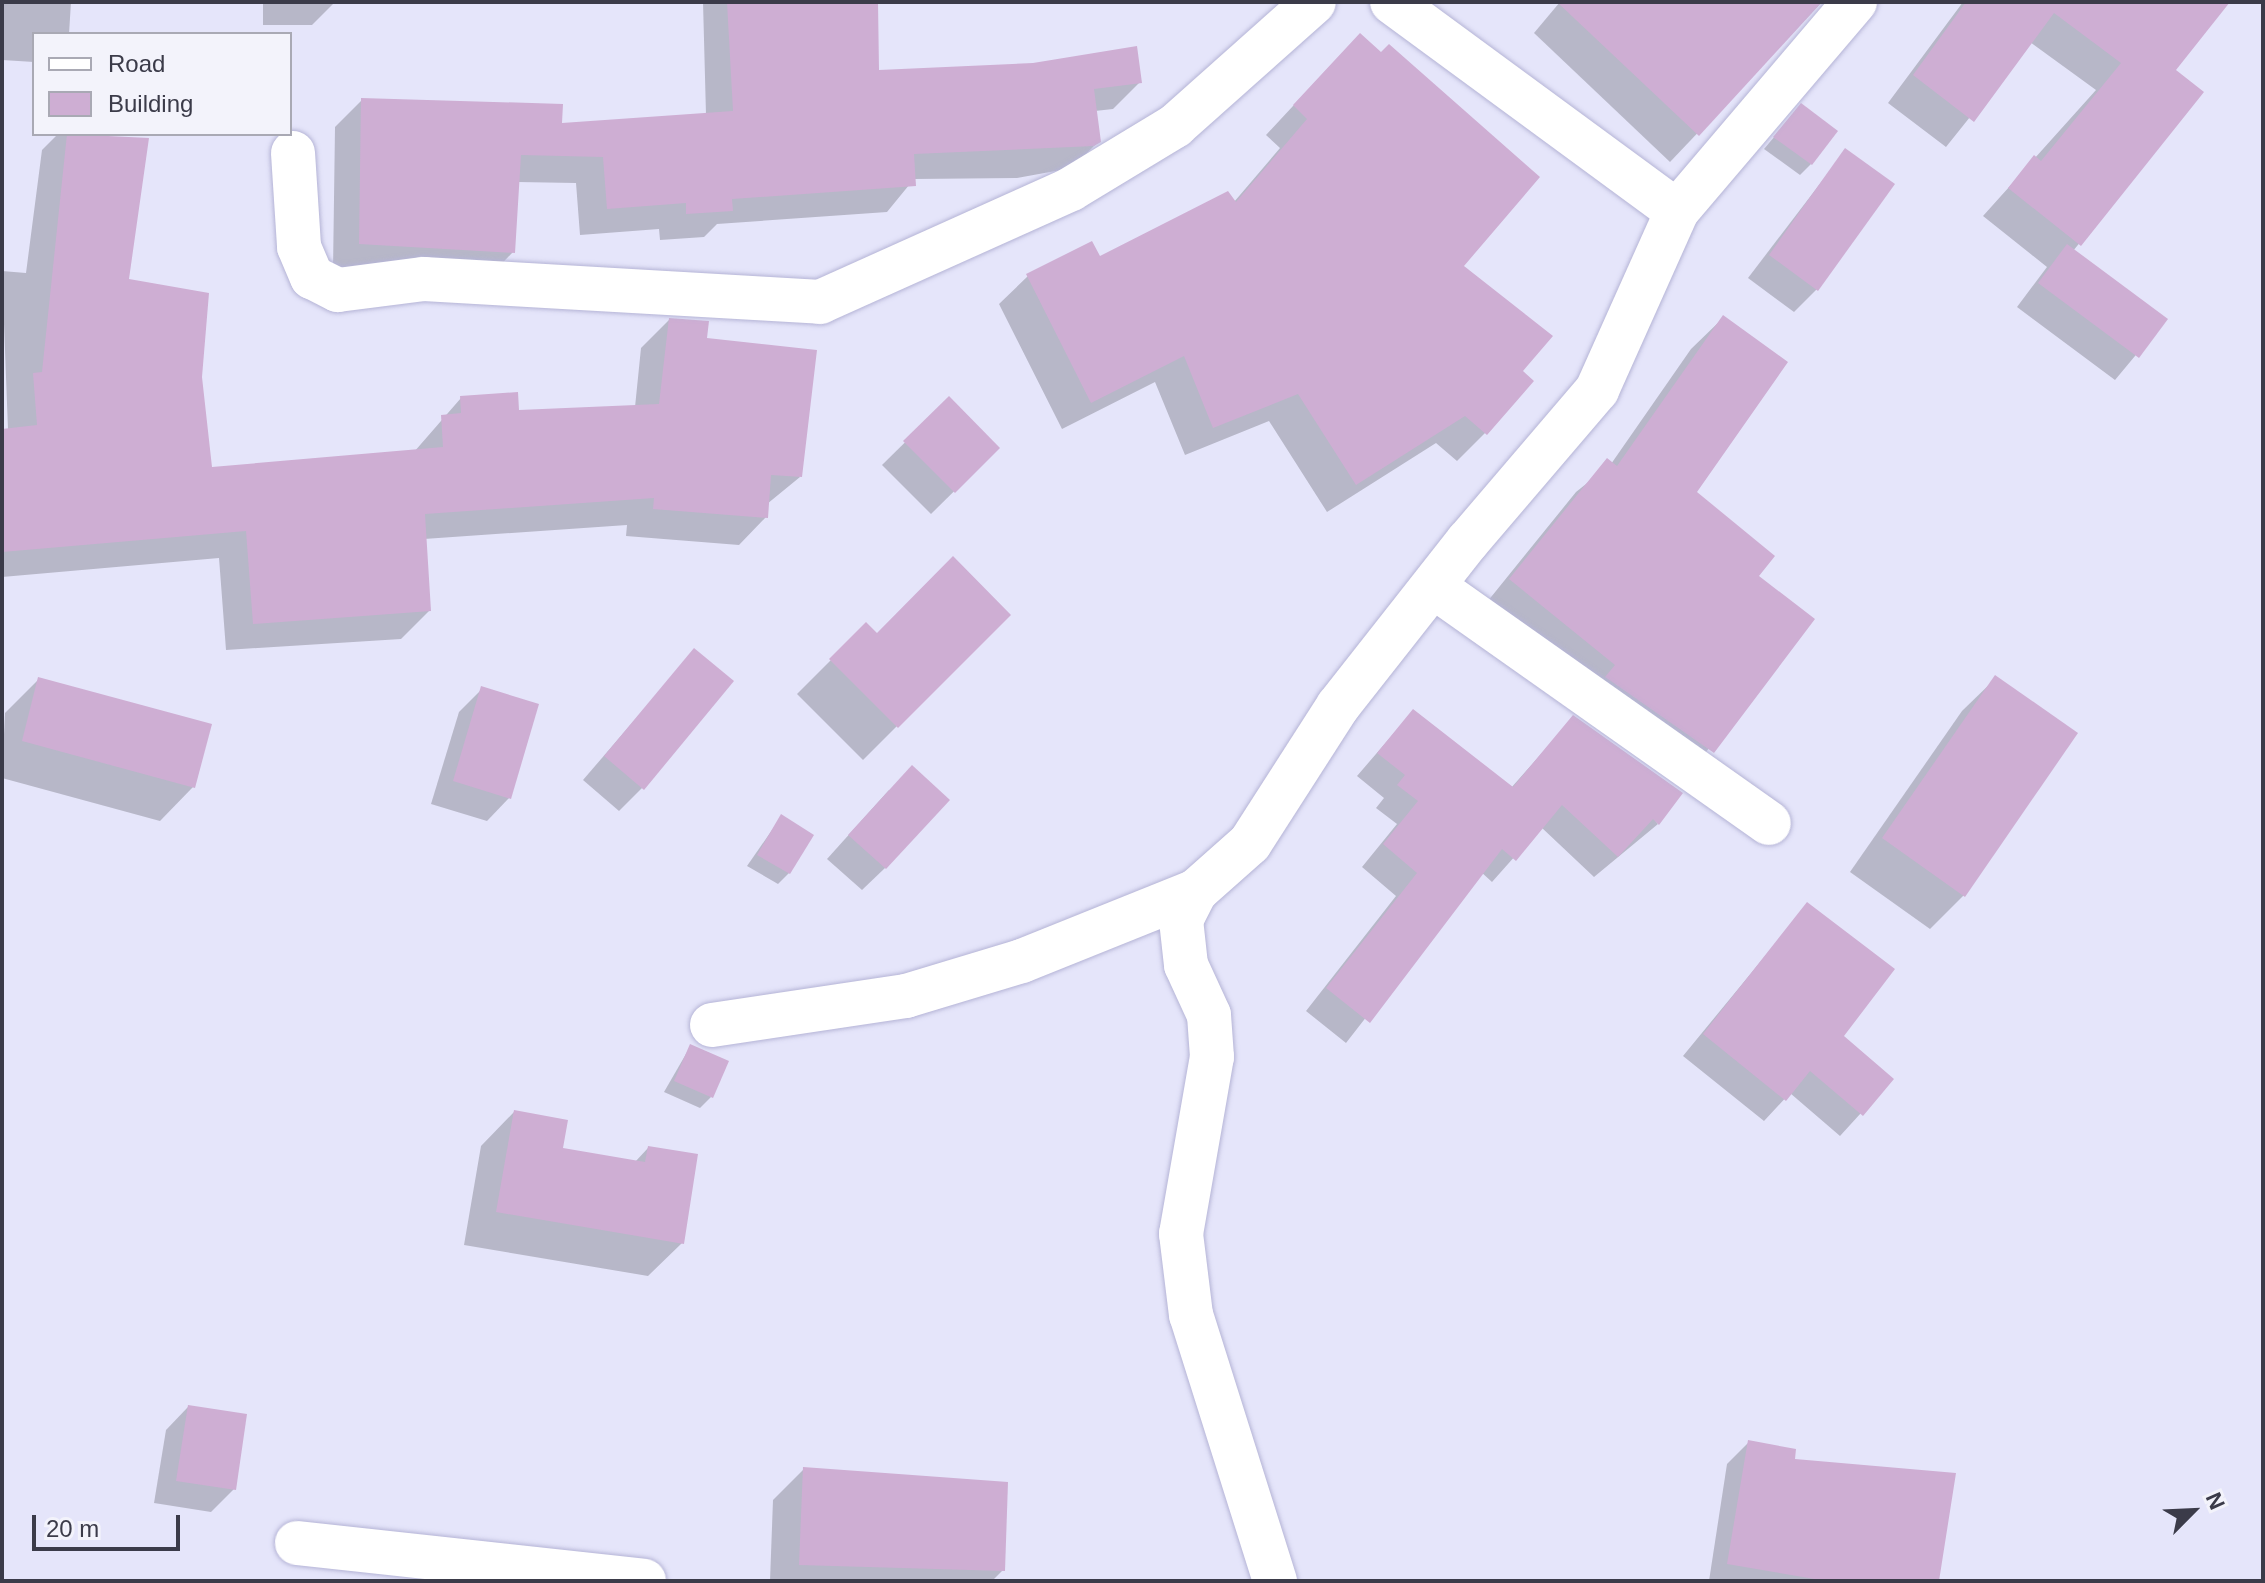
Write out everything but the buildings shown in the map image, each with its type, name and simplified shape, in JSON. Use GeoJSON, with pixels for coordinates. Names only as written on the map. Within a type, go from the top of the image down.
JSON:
{"type":"FeatureCollection","features":[{"type":"Feature","properties":{"kind":"street"},"geometry":{"type":"LineString","coordinates":[[293,153],[299,247],[312,277],[338,290],[439,279],[820,302],[1084,181],[1175,126],[1314,2]]}},
{"type":"Feature","properties":{"kind":"street"},"geometry":{"type":"LineString","coordinates":[[1392,2],[1677,211]]}},
{"type":"Feature","properties":{"kind":"street"},"geometry":{"type":"LineString","coordinates":[[712,1025],[906,996],[1022,961],[1196,891],[1250,843],[1338,706],[1437,589],[1468,541],[1597,390],[1677,211],[1855,2]]}},
{"type":"Feature","properties":{"kind":"street"},"geometry":{"type":"LineString","coordinates":[[1437,589],[1769,823]]}},
{"type":"Feature","properties":{"kind":"street"},"geometry":{"type":"LineString","coordinates":[[1196,891],[1181,920],[1186,965],[1209,1015],[1212,1057],[1181,1234],[1191,1315],[1275,1581]]}},
{"type":"Feature","properties":{"kind":"street"},"geometry":{"type":"LineString","coordinates":[[297,1543],[644,1581]]}}]}
